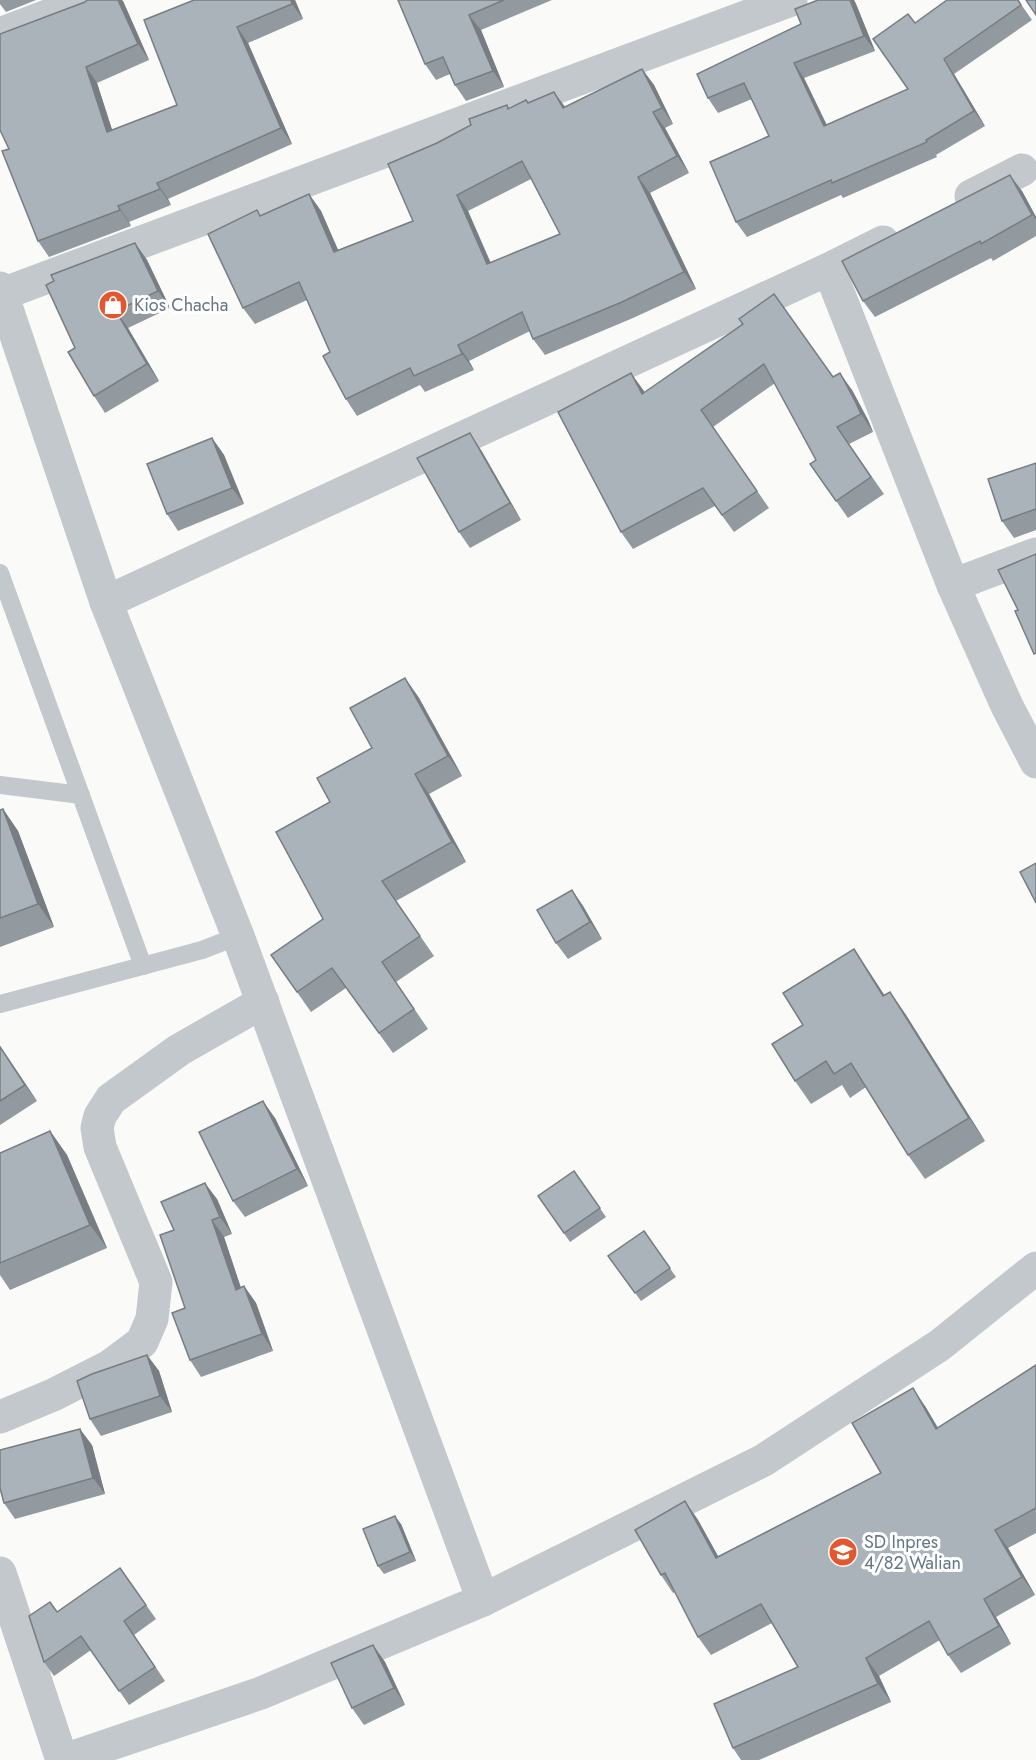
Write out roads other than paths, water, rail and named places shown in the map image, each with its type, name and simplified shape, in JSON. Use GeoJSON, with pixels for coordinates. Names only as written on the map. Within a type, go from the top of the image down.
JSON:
{"type":"FeatureCollection","features":[{"type":"Feature","properties":{"kind":"street"},"geometry":{"type":"LineString","coordinates":[[0,34],[88,0]]}},
{"type":"Feature","properties":{"kind":"street"},"geometry":{"type":"LineString","coordinates":[[483,1600],[238,936],[106,602],[1,291],[791,0]]}},
{"type":"Feature","properties":{"kind":"street"},"geometry":{"type":"LineString","coordinates":[[941,212],[1022,170]]}},
{"type":"Feature","properties":{"kind":"street"},"geometry":{"type":"LineString","coordinates":[[106,602],[829,269],[910,227]]}},
{"type":"Feature","properties":{"kind":"street"},"geometry":{"type":"LineString","coordinates":[[829,269],[953,585],[1007,706],[1036,762]]}},
{"type":"Feature","properties":{"kind":"street"},"geometry":{"type":"LineString","coordinates":[[953,585],[1036,554]]}},
{"type":"Feature","properties":{"kind":"street"},"geometry":{"type":"LineString","coordinates":[[0,1417],[53,1395],[110,1366],[142,1342],[152,1319],[156,1282],[100,1147],[97,1128],[100,1116],[111,1099],[179,1050],[262,1002]]}},
{"type":"Feature","properties":{"kind":"street"},"geometry":{"type":"LineString","coordinates":[[0,1573],[63,1760],[261,1693],[483,1600],[764,1460],[940,1345],[1036,1268]]}},
{"type":"Feature","properties":{"kind":"lane"},"geometry":{"type":"LineString","coordinates":[[0,573],[143,966]]}},
{"type":"Feature","properties":{"kind":"lane"},"geometry":{"type":"LineString","coordinates":[[0,785],[81,795]]}},
{"type":"Feature","properties":{"kind":"lane"},"geometry":{"type":"LineString","coordinates":[[0,1004],[202,950],[238,936]]}},
{"type":"Feature","properties":{"kind":"place","name":"Kios Chacha"},"geometry":{"type":"Point","coordinates":[113,305]}},
{"type":"Feature","properties":{"kind":"place","name":"SD Inpres 4/82 Walian"},"geometry":{"type":"Point","coordinates":[843,1552]}}]}
